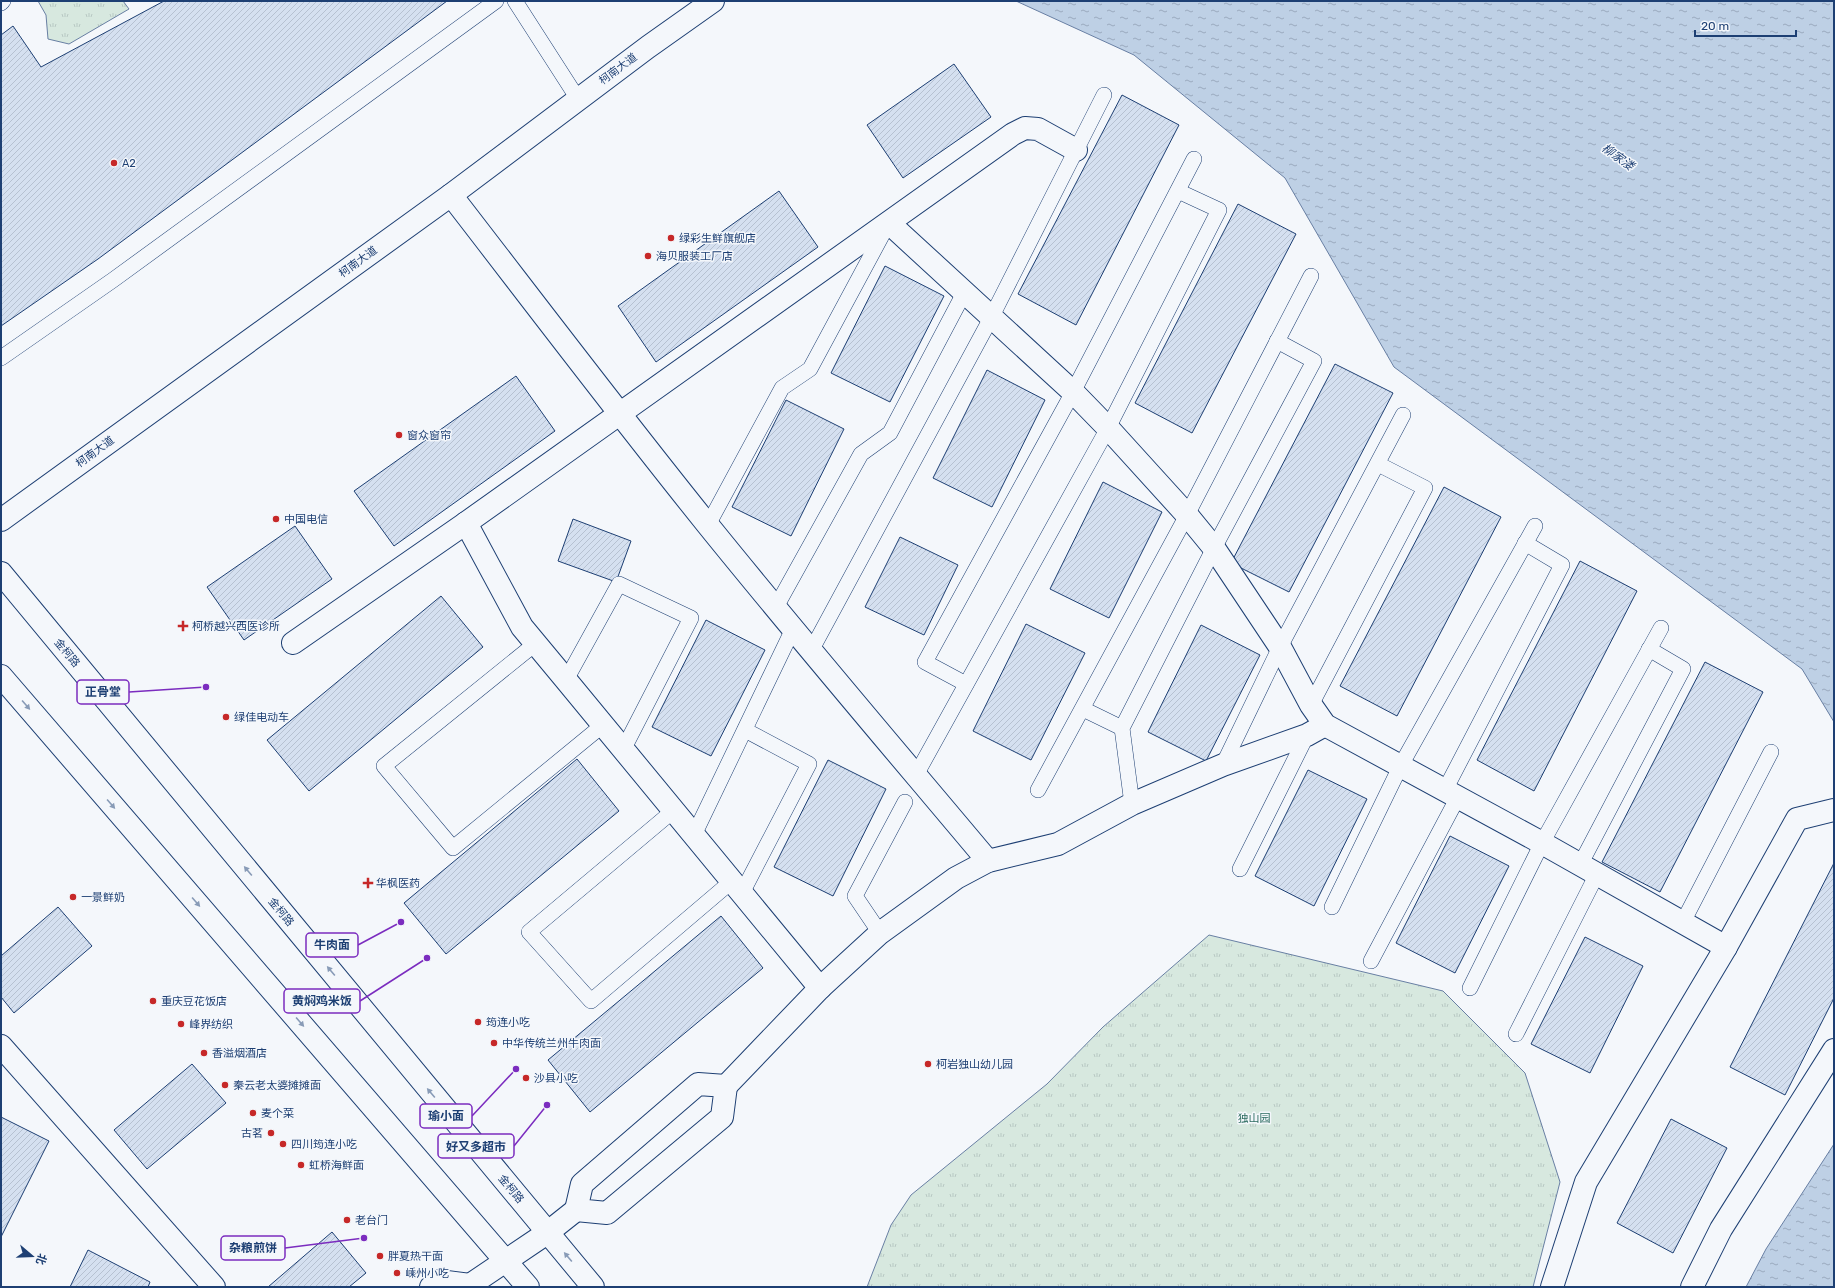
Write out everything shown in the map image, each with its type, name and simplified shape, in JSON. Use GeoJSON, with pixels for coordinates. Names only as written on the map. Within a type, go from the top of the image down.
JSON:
{"type":"FeatureCollection","features":[{"type":"Feature","properties":{"kind":"street","name":"柯南大道"},"geometry":{"type":"LineString","coordinates":[[1,520],[451,195],[648,47],[713,1]]}},
{"type":"Feature","properties":{"kind":"street"},"geometry":{"type":"LineString","coordinates":[[293,642],[466,523],[1013,134],[1025,128],[1038,129],[1076,150]]}},
{"type":"Feature","properties":{"kind":"street"},"geometry":{"type":"LineString","coordinates":[[451,195],[619,414],[708,525],[811,651],[988,862]]}},
{"type":"Feature","properties":{"kind":"street"},"geometry":{"type":"LineString","coordinates":[[889,223],[1072,392],[1108,428],[1187,515],[1214,548],[1280,647],[1311,705],[1316,730]]}},
{"type":"Feature","properties":{"kind":"street"},"geometry":{"type":"LineString","coordinates":[[466,523],[522,627],[820,988]]}},
{"type":"Feature","properties":{"kind":"street","name":"金柯路"},"geometry":{"type":"LineString","coordinates":[[1,573],[593,1287]]}},
{"type":"Feature","properties":{"kind":"street"},"geometry":{"type":"LineString","coordinates":[[1,676],[528,1287]]}},
{"type":"Feature","properties":{"kind":"street"},"geometry":{"type":"LineString","coordinates":[[576,1210],[607,1214],[722,1117],[726,1086],[820,988],[880,933],[956,878],[988,862],[1058,844],[1132,804],[1224,765],[1316,730],[1400,767],[1451,793],[1726,947]]}},
{"type":"Feature","properties":{"kind":"street"},"geometry":{"type":"LineString","coordinates":[[1552,1287],[1586,1182],[1726,947],[1797,819],[1834,810]]}},
{"type":"Feature","properties":{"kind":"street"},"geometry":{"type":"LineString","coordinates":[[1,1046],[214,1287]]}},
{"type":"Feature","properties":{"kind":"street"},"geometry":{"type":"LineString","coordinates":[[1692,1287],[1721,1229],[1834,1050]]}},
{"type":"Feature","properties":{"kind":"street"},"geometry":{"type":"LineString","coordinates":[[431,1287],[439,1281],[469,1286],[506,1261],[547,1233],[576,1210],[582,1184],[698,1084],[726,1086]]}},
{"type":"Feature","properties":{"kind":"lane"},"geometry":{"type":"LineString","coordinates":[[1,358],[113,280],[496,1]]}},
{"type":"Feature","properties":{"kind":"lane"},"geometry":{"type":"LineString","coordinates":[[515,1],[578,99]]}},
{"type":"Feature","properties":{"kind":"lane"},"geometry":{"type":"LineString","coordinates":[[811,651],[991,318],[1104,95]]}},
{"type":"Feature","properties":{"kind":"lane"},"geometry":{"type":"LineString","coordinates":[[966,684],[925,662],[1072,392],[1194,159]]}},
{"type":"Feature","properties":{"kind":"lane"},"geometry":{"type":"LineString","coordinates":[[916,775],[1108,428],[1219,210],[1178,191]]}},
{"type":"Feature","properties":{"kind":"lane"},"geometry":{"type":"LineString","coordinates":[[708,525],[782,388],[810,369],[889,223]]}},
{"type":"Feature","properties":{"kind":"lane"},"geometry":{"type":"LineString","coordinates":[[1038,790],[1187,515],[1311,276]]}},
{"type":"Feature","properties":{"kind":"lane"},"geometry":{"type":"LineString","coordinates":[[776,607],[861,454],[890,433],[964,293]]}},
{"type":"Feature","properties":{"kind":"lane"},"geometry":{"type":"LineString","coordinates":[[1132,804],[1122,728],[1214,548],[1314,361],[1277,341]]}},
{"type":"Feature","properties":{"kind":"lane"},"geometry":{"type":"LineString","coordinates":[[1224,765],[1280,647],[1403,415]]}},
{"type":"Feature","properties":{"kind":"lane"},"geometry":{"type":"LineString","coordinates":[[1311,705],[1425,488],[1378,464]]}},
{"type":"Feature","properties":{"kind":"lane"},"geometry":{"type":"LineString","coordinates":[[1332,906],[1400,767],[1535,526]]}},
{"type":"Feature","properties":{"kind":"lane"},"geometry":{"type":"LineString","coordinates":[[1371,960],[1562,565],[1525,543]]}},
{"type":"Feature","properties":{"kind":"lane"},"geometry":{"type":"LineString","coordinates":[[566,680],[620,584],[691,618],[623,750]]}},
{"type":"Feature","properties":{"kind":"lane"},"geometry":{"type":"LineString","coordinates":[[1470,988],[1542,843],[1661,628]]}},
{"type":"Feature","properties":{"kind":"lane"},"geometry":{"type":"LineString","coordinates":[[694,835],[793,629]]}},
{"type":"Feature","properties":{"kind":"lane"},"geometry":{"type":"LineString","coordinates":[[535,644],[384,766],[453,848],[603,725]]}},
{"type":"Feature","properties":{"kind":"lane"},"geometry":{"type":"LineString","coordinates":[[1516,1034],[1588,869],[1683,669],[1649,649]]}},
{"type":"Feature","properties":{"kind":"lane"},"geometry":{"type":"LineString","coordinates":[[1083,709],[1122,728]]}},
{"type":"Feature","properties":{"kind":"lane"},"geometry":{"type":"LineString","coordinates":[[673,811],[529,932],[591,1001],[737,887],[809,764],[744,730]]}},
{"type":"Feature","properties":{"kind":"lane"},"geometry":{"type":"LineString","coordinates":[[1240,869],[1316,730]]}},
{"type":"Feature","properties":{"kind":"lane"},"geometry":{"type":"LineString","coordinates":[[1683,922],[1771,752]]}},
{"type":"Feature","properties":{"kind":"lane"},"geometry":{"type":"LineString","coordinates":[[880,933],[855,896],[905,802]]}},
{"type":"Feature","properties":{"kind":"green space"},"geometry":{"type":"Polygon","coordinates":[[[38,1],[123,1],[129,9],[69,44],[48,39],[46,15],[38,1]]]}},
{"type":"Feature","properties":{"kind":"green space","name":"独山园"},"geometry":{"type":"Polygon","coordinates":[[[1209,935],[1443,991],[1525,1073],[1560,1182],[1533,1287],[867,1287],[891,1225],[911,1195],[1047,1084],[1103,1027],[1209,935]]]}},
{"type":"Feature","properties":{"kind":"water","name":"柳家溇"},"geometry":{"type":"Polygon","coordinates":[[[1016,1],[1834,1],[1834,722],[1802,669],[1394,367],[1285,178],[1134,55],[1016,1]]]}},
{"type":"Feature","properties":{"kind":"water"},"geometry":{"type":"Polygon","coordinates":[[[1834,1144],[1834,1287],[1746,1287],[1766,1249],[1834,1144]]]}},
{"type":"Feature","properties":{"kind":"building","name":"A2"},"geometry":{"type":"Polygon","coordinates":[[[164,1],[447,1],[98,259],[1,326],[1,35],[13,26],[41,67],[164,1]]]}},
{"type":"Feature","properties":{"kind":"building"},"geometry":{"type":"Polygon","coordinates":[[[954,64],[991,117],[903,178],[867,125],[954,64]]]}},
{"type":"Feature","properties":{"kind":"building"},"geometry":{"type":"Polygon","coordinates":[[[1122,95],[1179,125],[1076,325],[1018,294],[1122,95]]]}},
{"type":"Feature","properties":{"kind":"building"},"geometry":{"type":"Polygon","coordinates":[[[779,191],[818,247],[656,362],[618,306],[779,191]]]}},
{"type":"Feature","properties":{"kind":"building"},"geometry":{"type":"Polygon","coordinates":[[[1238,204],[1296,234],[1192,433],[1135,403],[1238,204]]]}},
{"type":"Feature","properties":{"kind":"building"},"geometry":{"type":"Polygon","coordinates":[[[885,266],[944,296],[890,402],[831,373],[885,266]]]}},
{"type":"Feature","properties":{"kind":"building"},"geometry":{"type":"Polygon","coordinates":[[[1335,364],[1393,393],[1289,592],[1231,563],[1335,364]]]}},
{"type":"Feature","properties":{"kind":"building"},"geometry":{"type":"Polygon","coordinates":[[[987,370],[1045,400],[992,507],[933,478],[987,370]]]}},
{"type":"Feature","properties":{"kind":"building"},"geometry":{"type":"Polygon","coordinates":[[[516,376],[555,431],[394,546],[354,491],[516,376]]]}},
{"type":"Feature","properties":{"kind":"building"},"geometry":{"type":"Polygon","coordinates":[[[786,400],[844,429],[791,536],[732,507],[786,400]]]}},
{"type":"Feature","properties":{"kind":"building"},"geometry":{"type":"Polygon","coordinates":[[[1103,482],[1162,512],[1109,618],[1050,589],[1103,482]]]}},
{"type":"Feature","properties":{"kind":"building"},"geometry":{"type":"Polygon","coordinates":[[[1444,487],[1501,517],[1397,716],[1340,686],[1444,487]]]}},
{"type":"Feature","properties":{"kind":"building"},"geometry":{"type":"Polygon","coordinates":[[[573,519],[631,541],[616,582],[558,561],[573,519]]]}},
{"type":"Feature","properties":{"kind":"building"},"geometry":{"type":"Polygon","coordinates":[[[295,526],[332,579],[244,640],[207,587],[295,526]]]}},
{"type":"Feature","properties":{"kind":"building"},"geometry":{"type":"Polygon","coordinates":[[[900,537],[958,565],[924,635],[865,607],[900,537]]]}},
{"type":"Feature","properties":{"kind":"building"},"geometry":{"type":"Polygon","coordinates":[[[1580,561],[1637,591],[1534,791],[1477,760],[1580,561]]]}},
{"type":"Feature","properties":{"kind":"building"},"geometry":{"type":"Polygon","coordinates":[[[441,596],[483,647],[309,791],[267,740],[441,596]]]}},
{"type":"Feature","properties":{"kind":"building"},"geometry":{"type":"Polygon","coordinates":[[[706,620],[765,650],[711,756],[652,727],[706,620]]]}},
{"type":"Feature","properties":{"kind":"building"},"geometry":{"type":"Polygon","coordinates":[[[1026,624],[1085,653],[1031,760],[973,731],[1026,624]]]}},
{"type":"Feature","properties":{"kind":"building"},"geometry":{"type":"Polygon","coordinates":[[[1201,625],[1260,655],[1206,761],[1148,732],[1201,625]]]}},
{"type":"Feature","properties":{"kind":"building"},"geometry":{"type":"Polygon","coordinates":[[[1705,662],[1763,692],[1660,892],[1602,862],[1705,662]]]}},
{"type":"Feature","properties":{"kind":"building"},"geometry":{"type":"Polygon","coordinates":[[[577,759],[619,811],[446,954],[404,903],[577,759]]]}},
{"type":"Feature","properties":{"kind":"building"},"geometry":{"type":"Polygon","coordinates":[[[828,760],[886,789],[833,896],[774,867],[828,760]]]}},
{"type":"Feature","properties":{"kind":"building"},"geometry":{"type":"Polygon","coordinates":[[[1308,770],[1367,799],[1314,906],[1255,876],[1308,770]]]}},
{"type":"Feature","properties":{"kind":"building"},"geometry":{"type":"Polygon","coordinates":[[[1450,836],[1509,866],[1455,973],[1396,943],[1450,836]]]}},
{"type":"Feature","properties":{"kind":"building"},"geometry":{"type":"Polygon","coordinates":[[[1834,863],[1834,998],[1785,1095],[1730,1067],[1834,863]]]}},
{"type":"Feature","properties":{"kind":"building"},"geometry":{"type":"Polygon","coordinates":[[[58,907],[92,946],[14,1013],[1,997],[1,956],[58,907]]]}},
{"type":"Feature","properties":{"kind":"building"},"geometry":{"type":"Polygon","coordinates":[[[721,916],[763,968],[590,1112],[548,1060],[721,916]]]}},
{"type":"Feature","properties":{"kind":"building"},"geometry":{"type":"Polygon","coordinates":[[[1585,937],[1643,966],[1590,1073],[1531,1044],[1585,937]]]}},
{"type":"Feature","properties":{"kind":"building"},"geometry":{"type":"Polygon","coordinates":[[[192,1064],[226,1103],[147,1169],[114,1130],[192,1064]]]}},
{"type":"Feature","properties":{"kind":"building"},"geometry":{"type":"Polygon","coordinates":[[[1,1117],[49,1141],[1,1237],[1,1117]]]}},
{"type":"Feature","properties":{"kind":"building"},"geometry":{"type":"Polygon","coordinates":[[[1671,1119],[1727,1148],[1673,1253],[1617,1223],[1671,1119]]]}},
{"type":"Feature","properties":{"kind":"building"},"geometry":{"type":"Polygon","coordinates":[[[332,1232],[366,1273],[349,1287],[268,1287],[332,1232]]]}},
{"type":"Feature","properties":{"kind":"building"},"geometry":{"type":"Polygon","coordinates":[[[88,1250],[150,1282],[148,1287],[70,1287],[88,1250]]]}},
{"type":"Feature","properties":{"kind":"place","name":"A2"},"geometry":{"type":"Point","coordinates":[114,163]}},
{"type":"Feature","properties":{"kind":"place","name":"绿彩生鲜旗舰店"},"geometry":{"type":"Point","coordinates":[671,238]}},
{"type":"Feature","properties":{"kind":"place","name":"海贝服装工厂店"},"geometry":{"type":"Point","coordinates":[648,256]}},
{"type":"Feature","properties":{"kind":"place","name":"窗众窗帘"},"geometry":{"type":"Point","coordinates":[399,435]}},
{"type":"Feature","properties":{"kind":"place","name":"中国电信"},"geometry":{"type":"Point","coordinates":[276,519]}},
{"type":"Feature","properties":{"kind":"place","name":"柯桥越兴西医诊所"},"geometry":{"type":"Point","coordinates":[183,626]}},
{"type":"Feature","properties":{"kind":"place","name":"正骨堂"},"geometry":{"type":"Point","coordinates":[206,687]}},
{"type":"Feature","properties":{"kind":"place","name":"绿佳电动车"},"geometry":{"type":"Point","coordinates":[226,717]}},
{"type":"Feature","properties":{"kind":"place","name":"华枫医药"},"geometry":{"type":"Point","coordinates":[368,883]}},
{"type":"Feature","properties":{"kind":"place","name":"一景鲜奶"},"geometry":{"type":"Point","coordinates":[73,897]}},
{"type":"Feature","properties":{"kind":"place","name":"牛肉面"},"geometry":{"type":"Point","coordinates":[401,922]}},
{"type":"Feature","properties":{"kind":"place","name":"黄焖鸡米饭"},"geometry":{"type":"Point","coordinates":[427,958]}},
{"type":"Feature","properties":{"kind":"place","name":"重庆豆花饭店"},"geometry":{"type":"Point","coordinates":[153,1001]}},
{"type":"Feature","properties":{"kind":"place","name":"筠连小吃"},"geometry":{"type":"Point","coordinates":[478,1022]}},
{"type":"Feature","properties":{"kind":"place","name":"峰界纺织"},"geometry":{"type":"Point","coordinates":[181,1024]}},
{"type":"Feature","properties":{"kind":"place","name":"中华传统兰州牛肉面"},"geometry":{"type":"Point","coordinates":[494,1043]}},
{"type":"Feature","properties":{"kind":"place","name":"香溢烟酒店"},"geometry":{"type":"Point","coordinates":[204,1053]}},
{"type":"Feature","properties":{"kind":"place","name":"柯岩独山幼儿园"},"geometry":{"type":"Point","coordinates":[928,1064]}},
{"type":"Feature","properties":{"kind":"place","name":"瑜小面"},"geometry":{"type":"Point","coordinates":[516,1069]}},
{"type":"Feature","properties":{"kind":"place","name":"沙县小吃"},"geometry":{"type":"Point","coordinates":[526,1078]}},
{"type":"Feature","properties":{"kind":"place","name":"秦云老太婆摊摊面"},"geometry":{"type":"Point","coordinates":[225,1085]}},
{"type":"Feature","properties":{"kind":"place","name":"好又多超市"},"geometry":{"type":"Point","coordinates":[547,1105]}},
{"type":"Feature","properties":{"kind":"place","name":"麦个菜"},"geometry":{"type":"Point","coordinates":[253,1113]}},
{"type":"Feature","properties":{"kind":"place","name":"古茗"},"geometry":{"type":"Point","coordinates":[271,1133]}},
{"type":"Feature","properties":{"kind":"place","name":"四川筠连小吃"},"geometry":{"type":"Point","coordinates":[283,1144]}},
{"type":"Feature","properties":{"kind":"place","name":"虹桥海鲜面"},"geometry":{"type":"Point","coordinates":[301,1165]}},
{"type":"Feature","properties":{"kind":"place","name":"老台门"},"geometry":{"type":"Point","coordinates":[347,1220]}},
{"type":"Feature","properties":{"kind":"place","name":"杂粮煎饼"},"geometry":{"type":"Point","coordinates":[364,1238]}},
{"type":"Feature","properties":{"kind":"place","name":"胖夏热干面"},"geometry":{"type":"Point","coordinates":[380,1256]}},
{"type":"Feature","properties":{"kind":"place","name":"嵊州小吃"},"geometry":{"type":"Point","coordinates":[397,1273]}}]}
